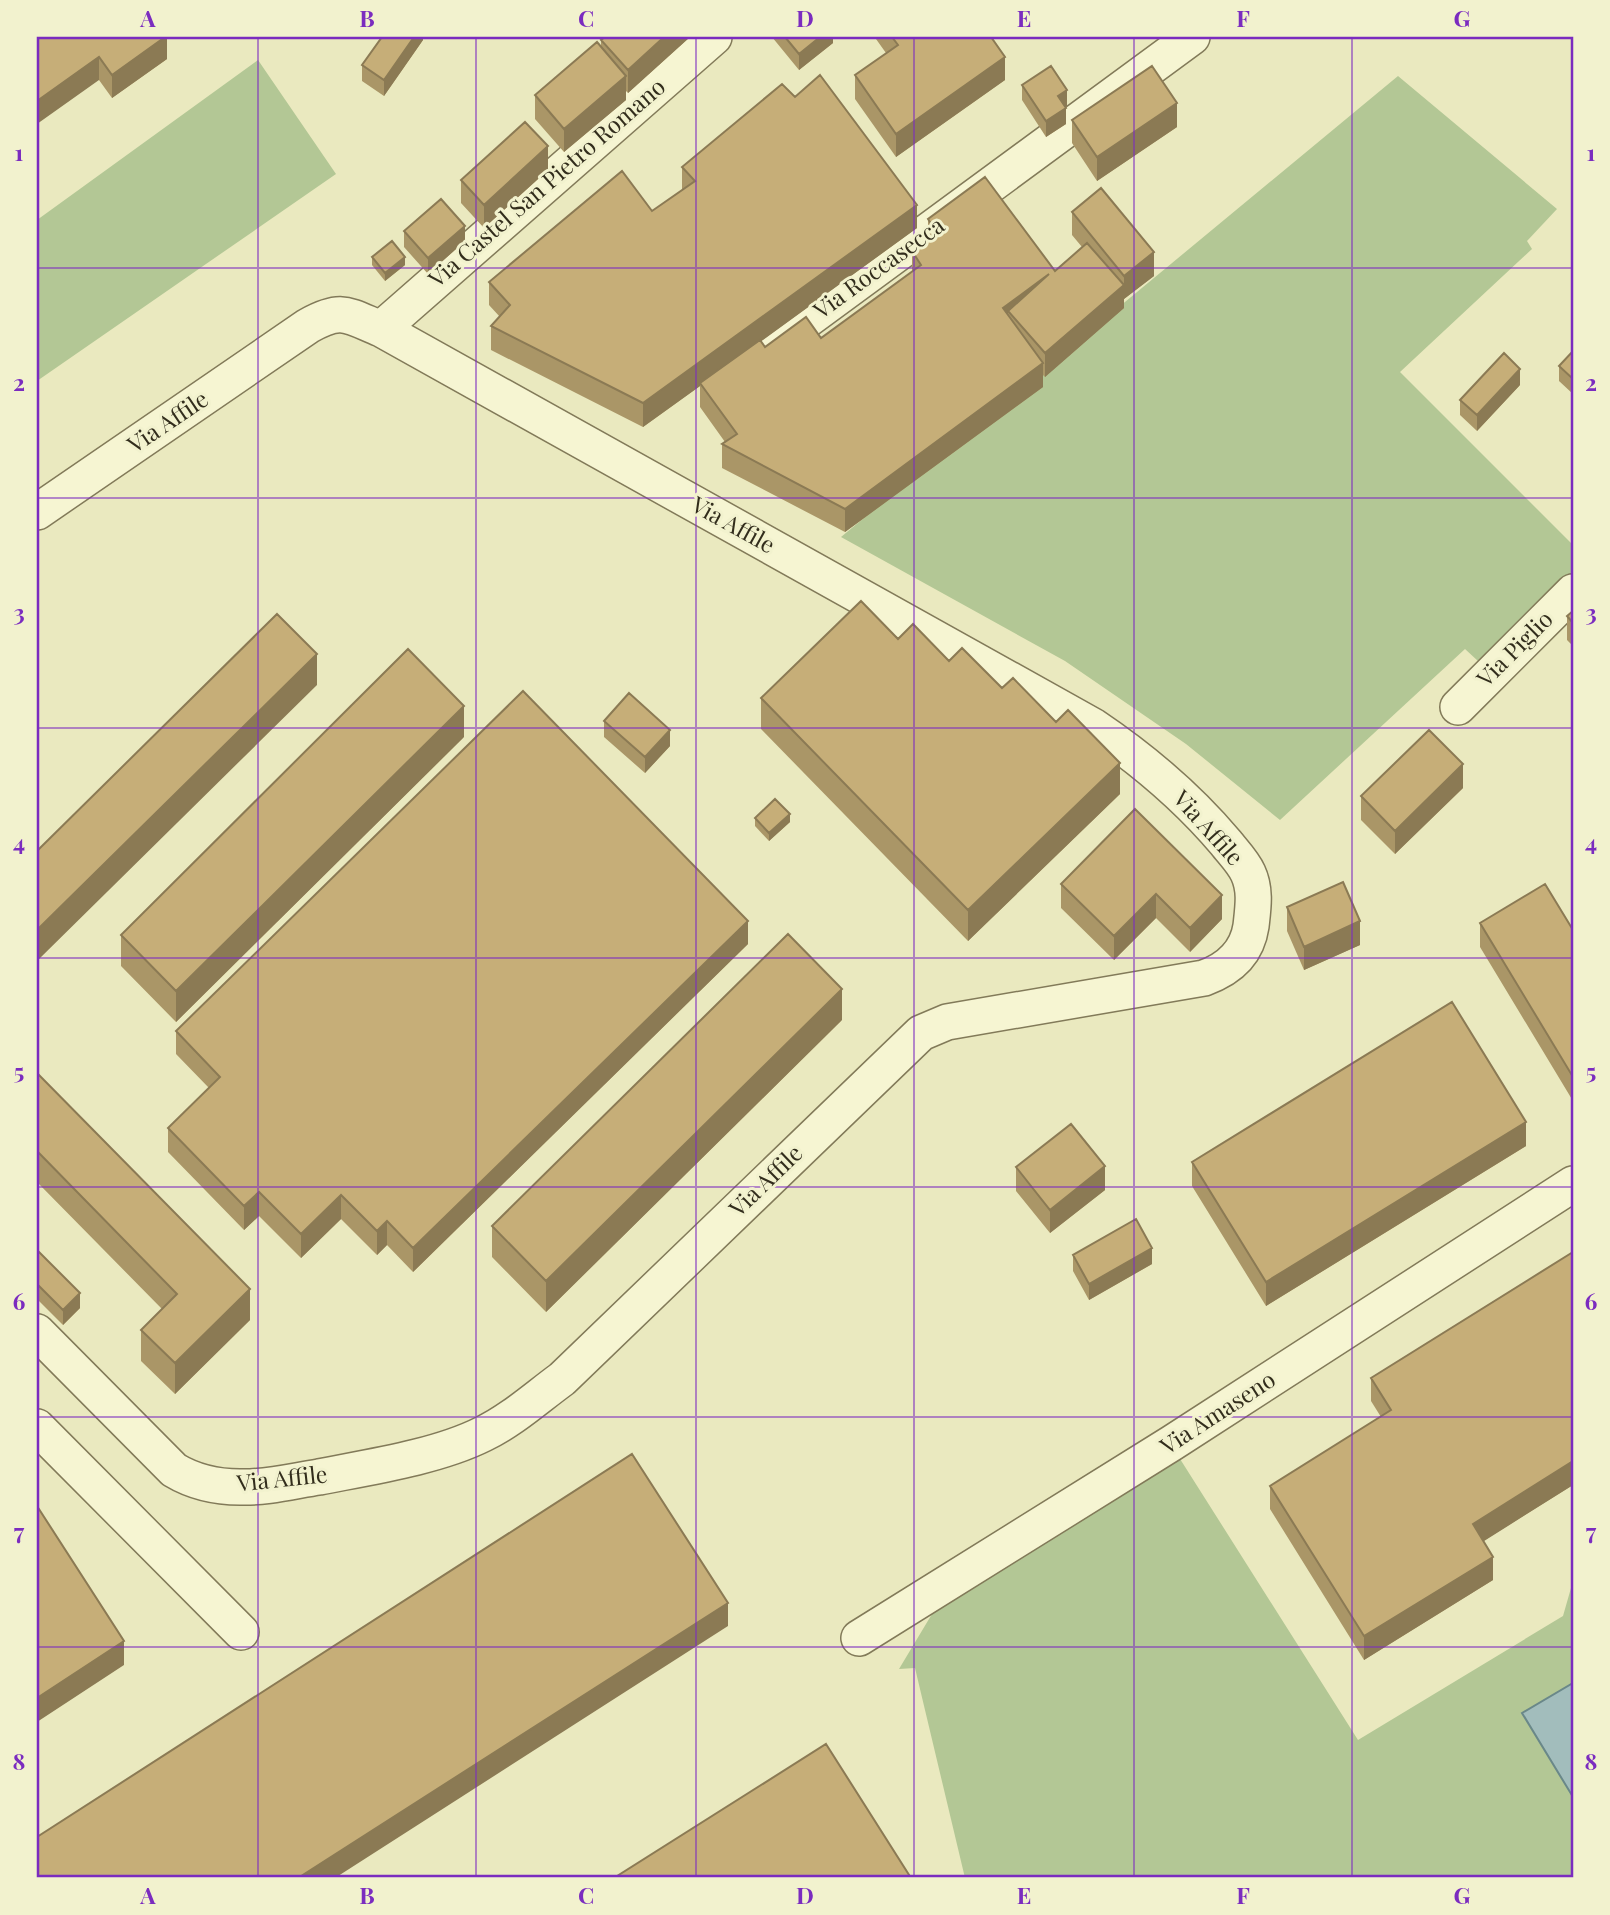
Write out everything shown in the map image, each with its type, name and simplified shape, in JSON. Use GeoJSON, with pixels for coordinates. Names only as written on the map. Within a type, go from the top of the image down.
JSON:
{"type":"FeatureCollection","features":[{"type":"Feature","properties":{"kind":"street","name":"Via Castel San Pietro Romano"},"geometry":{"type":"LineString","coordinates":[[381,329],[714,37]]}},
{"type":"Feature","properties":{"kind":"street","name":"Via Roccasecca"},"geometry":{"type":"LineString","coordinates":[[746,366],[1192,37]]}},
{"type":"Feature","properties":{"kind":"street","name":"Via Affile"},"geometry":{"type":"LineString","coordinates":[[37,512],[308,326],[327,315],[346,314],[381,329],[1093,726],[1181,796],[1214,828],[1249,874],[1254,905],[1249,937],[1242,952],[1219,973],[1204,978],[947,1022],[921,1033],[562,1379],[509,1419],[483,1434],[451,1447],[357,1470],[274,1485],[239,1487],[191,1480],[174,1470],[37,1332]]}},
{"type":"Feature","properties":{"kind":"street","name":"Via Piglio"},"geometry":{"type":"LineString","coordinates":[[1458,707],[1573,592]]}},
{"type":"Feature","properties":{"kind":"street","name":"Via Amaseno"},"geometry":{"type":"LineString","coordinates":[[859,1638],[1161,1450],[1573,1184]]}},
{"type":"Feature","properties":{"kind":"street"},"geometry":{"type":"LineString","coordinates":[[37,1427],[242,1632]]}},
{"type":"Feature","properties":{"kind":"green space"},"geometry":{"type":"Polygon","coordinates":[[[258,60],[336,174],[37,381],[37,220],[258,60]]]}},
{"type":"Feature","properties":{"kind":"green space"},"geometry":{"type":"Polygon","coordinates":[[[1398,76],[1557,209],[1527,241],[1532,249],[1400,372],[1573,545],[1573,592],[1491,673],[1465,649],[1280,820],[1186,744],[1065,661],[841,537],[1398,76]]]}},
{"type":"Feature","properties":{"kind":"green space"},"geometry":{"type":"Polygon","coordinates":[[[1175,1451],[1358,1740],[1563,1616],[1573,1581],[1573,1878],[965,1878],[915,1668],[899,1669],[935,1609],[1175,1451]]]}},
{"type":"Feature","properties":{"kind":"water"},"geometry":{"type":"Polygon","coordinates":[[[1573,1683],[1573,1797],[1522,1713],[1573,1683]]]}},
{"type":"Feature","properties":{"kind":"building"},"geometry":{"type":"Polygon","coordinates":[[[37,37],[165,37],[112,75],[99,57],[37,101],[37,37]]]}},
{"type":"Feature","properties":{"kind":"building"},"geometry":{"type":"Polygon","coordinates":[[[382,37],[414,37],[384,80],[362,65],[382,37]]]}},
{"type":"Feature","properties":{"kind":"building"},"geometry":{"type":"Polygon","coordinates":[[[605,37],[664,37],[628,70],[601,40],[605,37]]]}},
{"type":"Feature","properties":{"kind":"building"},"geometry":{"type":"Polygon","coordinates":[[[785,37],[820,37],[799,54],[785,37]]]}},
{"type":"Feature","properties":{"kind":"building"},"geometry":{"type":"Polygon","coordinates":[[[892,37],[991,37],[1005,57],[896,134],[855,75],[898,45],[892,37]]]}},
{"type":"Feature","properties":{"kind":"building"},"geometry":{"type":"Polygon","coordinates":[[[597,42],[626,76],[564,129],[535,95],[597,42]]]}},
{"type":"Feature","properties":{"kind":"building"},"geometry":{"type":"Polygon","coordinates":[[[1051,66],[1067,90],[1058,96],[1066,108],[1046,121],[1022,85],[1051,66]]]}},
{"type":"Feature","properties":{"kind":"building"},"geometry":{"type":"Polygon","coordinates":[[[1152,66],[1177,103],[1097,157],[1072,120],[1152,66]]]}},
{"type":"Feature","properties":{"kind":"building"},"geometry":{"type":"Polygon","coordinates":[[[820,75],[917,205],[643,403],[491,326],[510,305],[489,282],[622,171],[652,211],[695,181],[682,167],[782,84],[795,97],[820,75]]]}},
{"type":"Feature","properties":{"kind":"building"},"geometry":{"type":"Polygon","coordinates":[[[525,122],[548,146],[484,205],[461,180],[525,122]]]}},
{"type":"Feature","properties":{"kind":"building"},"geometry":{"type":"Polygon","coordinates":[[[985,177],[1055,271],[1087,243],[1124,285],[1045,353],[1008,311],[1049,274],[1003,308],[1043,363],[845,509],[722,444],[737,434],[700,383],[760,340],[765,347],[806,317],[821,338],[921,265],[912,251],[937,232],[928,219],[985,177]]]}},
{"type":"Feature","properties":{"kind":"building"},"geometry":{"type":"Polygon","coordinates":[[[1101,188],[1154,252],[1124,276],[1072,212],[1101,188]]]}},
{"type":"Feature","properties":{"kind":"building"},"geometry":{"type":"Polygon","coordinates":[[[441,199],[465,226],[428,258],[404,231],[441,199]]]}},
{"type":"Feature","properties":{"kind":"building"},"geometry":{"type":"Polygon","coordinates":[[[392,241],[405,257],[385,273],[372,257],[392,241]]]}},
{"type":"Feature","properties":{"kind":"building"},"geometry":{"type":"Polygon","coordinates":[[[1573,351],[1573,379],[1559,366],[1573,351]]]}},
{"type":"Feature","properties":{"kind":"building"},"geometry":{"type":"Polygon","coordinates":[[[1504,353],[1520,369],[1477,415],[1460,400],[1504,353]]]}},
{"type":"Feature","properties":{"kind":"building"},"geometry":{"type":"Polygon","coordinates":[[[861,601],[898,639],[913,624],[949,661],[962,648],[1002,688],[1013,678],[1056,722],[1068,710],[1120,763],[968,910],[761,698],[861,601]]]}},
{"type":"Feature","properties":{"kind":"building"},"geometry":{"type":"Polygon","coordinates":[[[1573,611],[1573,623],[1567,616],[1573,611]]]}},
{"type":"Feature","properties":{"kind":"building"},"geometry":{"type":"Polygon","coordinates":[[[277,614],[317,654],[37,930],[37,851],[277,614]]]}},
{"type":"Feature","properties":{"kind":"building"},"geometry":{"type":"Polygon","coordinates":[[[408,649],[464,706],[176,991],[121,935],[408,649]]]}},
{"type":"Feature","properties":{"kind":"building"},"geometry":{"type":"Polygon","coordinates":[[[523,691],[748,921],[413,1248],[387,1221],[377,1231],[341,1195],[301,1234],[259,1192],[244,1206],[168,1128],[220,1077],[176,1031],[523,691]]]}},
{"type":"Feature","properties":{"kind":"building"},"geometry":{"type":"Polygon","coordinates":[[[629,693],[670,730],[645,757],[604,721],[629,693]]]}},
{"type":"Feature","properties":{"kind":"building"},"geometry":{"type":"Polygon","coordinates":[[[1429,730],[1463,764],[1395,831],[1361,796],[1429,730]]]}},
{"type":"Feature","properties":{"kind":"building"},"geometry":{"type":"Polygon","coordinates":[[[775,799],[790,814],[769,833],[755,818],[775,799]]]}},
{"type":"Feature","properties":{"kind":"building"},"geometry":{"type":"Polygon","coordinates":[[[1135,809],[1222,895],[1190,928],[1156,894],[1114,936],[1061,884],[1135,809]]]}},
{"type":"Feature","properties":{"kind":"building"},"geometry":{"type":"Polygon","coordinates":[[[1343,882],[1360,921],[1304,947],[1287,907],[1343,882]]]}},
{"type":"Feature","properties":{"kind":"building"},"geometry":{"type":"Polygon","coordinates":[[[1545,884],[1573,930],[1573,1077],[1480,923],[1545,884]]]}},
{"type":"Feature","properties":{"kind":"building"},"geometry":{"type":"Polygon","coordinates":[[[788,934],[842,989],[546,1281],[492,1226],[788,934]]]}},
{"type":"Feature","properties":{"kind":"building"},"geometry":{"type":"Polygon","coordinates":[[[1452,1002],[1526,1122],[1266,1282],[1192,1162],[1452,1002]]]}},
{"type":"Feature","properties":{"kind":"building"},"geometry":{"type":"Polygon","coordinates":[[[37,1073],[250,1289],[175,1363],[141,1330],[177,1294],[37,1151],[37,1073]]]}},
{"type":"Feature","properties":{"kind":"building"},"geometry":{"type":"Polygon","coordinates":[[[1071,1124],[1105,1166],[1050,1210],[1016,1167],[1071,1124]]]}},
{"type":"Feature","properties":{"kind":"building"},"geometry":{"type":"Polygon","coordinates":[[[1136,1219],[1152,1248],[1089,1284],[1073,1255],[1136,1219]]]}},
{"type":"Feature","properties":{"kind":"building"},"geometry":{"type":"Polygon","coordinates":[[[37,1250],[80,1293],[63,1310],[37,1284],[37,1250]]]}},
{"type":"Feature","properties":{"kind":"building"},"geometry":{"type":"Polygon","coordinates":[[[1573,1252],[1573,1461],[1473,1524],[1493,1557],[1364,1636],[1270,1486],[1391,1410],[1371,1378],[1573,1252]]]}},
{"type":"Feature","properties":{"kind":"building"},"geometry":{"type":"Polygon","coordinates":[[[632,1454],[728,1603],[298,1878],[37,1878],[37,1837],[632,1454]]]}},
{"type":"Feature","properties":{"kind":"building"},"geometry":{"type":"Polygon","coordinates":[[[37,1506],[124,1641],[37,1698],[37,1506]]]}},
{"type":"Feature","properties":{"kind":"building"},"geometry":{"type":"Polygon","coordinates":[[[826,1744],[911,1878],[614,1878],[826,1744]]]}}]}
